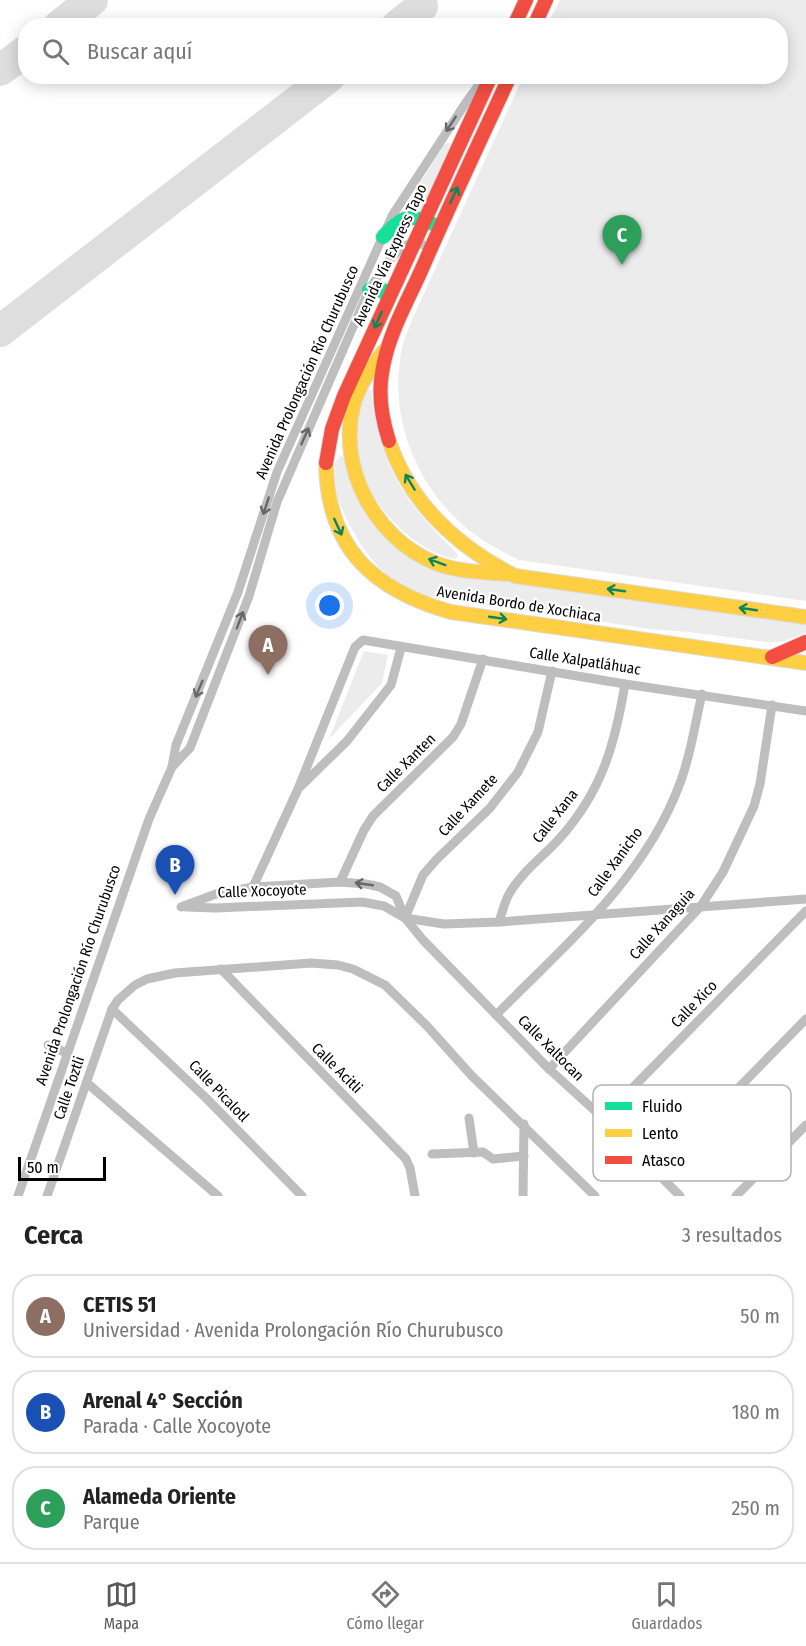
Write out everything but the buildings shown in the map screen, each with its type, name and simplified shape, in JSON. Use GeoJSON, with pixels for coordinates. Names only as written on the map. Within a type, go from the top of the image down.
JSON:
{"type":"FeatureCollection","features":[{"type":"Feature","properties":{"kind":"main road"},"geometry":{"type":"LineString","coordinates":[[518,18],[526,0]]}},
{"type":"Feature","properties":{"kind":"main road"},"geometry":{"type":"LineString","coordinates":[[538,18],[546,0]]}},
{"type":"Feature","properties":{"kind":"main road","name":"Avenida Vía Express Tapo"},"geometry":{"type":"LineString","coordinates":[[327,449],[336,418],[388,298],[487,84]]}},
{"type":"Feature","properties":{"kind":"main road"},"geometry":{"type":"LineString","coordinates":[[506,84],[439,227],[388,345],[366,377],[356,397],[350,427],[350,450],[358,482],[369,505],[385,527],[403,543],[433,562],[514,576]]}},
{"type":"Feature","properties":{"kind":"main road"},"geometry":{"type":"LineString","coordinates":[[383,237],[403,217],[416,216],[439,227]]}},
{"type":"Feature","properties":{"kind":"main road"},"geometry":{"type":"LineString","coordinates":[[369,290],[383,290],[388,298]]}},
{"type":"Feature","properties":{"kind":"main road","name":"Avenida Bordo de Xochiaca"},"geometry":{"type":"LineString","coordinates":[[388,345],[381,379],[382,410],[388,437],[405,474],[428,510],[450,533],[485,560],[514,576],[806,617]]}},
{"type":"Feature","properties":{"kind":"main road"},"geometry":{"type":"LineString","coordinates":[[327,449],[350,450]]}},
{"type":"Feature","properties":{"kind":"main road","name":"Avenida Bordo de Xochiaca"},"geometry":{"type":"LineString","coordinates":[[327,449],[328,500],[346,543],[371,574],[409,599],[425,606],[451,612],[806,663]]}},
{"type":"Feature","properties":{"kind":"main road"},"geometry":{"type":"LineString","coordinates":[[772,657],[806,642]]}},
{"type":"Feature","properties":{"kind":"street","name":"Avenida Prolongación Río Churubusco"},"geometry":{"type":"LineString","coordinates":[[18,1196],[149,819],[172,767],[176,745],[238,592],[277,472],[383,237],[403,198],[480,84]]}},
{"type":"Feature","properties":{"kind":"street","name":"Avenida Prolongación Río Churubusco"},"geometry":{"type":"LineString","coordinates":[[172,767],[190,748],[249,596],[278,502],[369,290],[397,251],[415,241]]}},
{"type":"Feature","properties":{"kind":"street"},"geometry":{"type":"LineString","coordinates":[[415,241],[430,248]]}},
{"type":"Feature","properties":{"kind":"street","name":"Calle Xalpatláhuac"},"geometry":{"type":"LineString","coordinates":[[298,789],[355,647],[359,642],[367,640],[401,648],[806,711]]}},
{"type":"Feature","properties":{"kind":"street"},"geometry":{"type":"LineString","coordinates":[[253,887],[298,789],[348,741],[391,685],[401,648]]}},
{"type":"Feature","properties":{"kind":"street","name":"Calle Xanten"},"geometry":{"type":"LineString","coordinates":[[340,882],[373,816],[453,737],[461,724],[483,659]]}},
{"type":"Feature","properties":{"kind":"street","name":"Calle Xamete"},"geometry":{"type":"LineString","coordinates":[[405,918],[423,875],[490,808],[518,772],[538,732],[552,671]]}},
{"type":"Feature","properties":{"kind":"street","name":"Calle Xana"},"geometry":{"type":"LineString","coordinates":[[499,922],[507,897],[517,883],[561,837],[587,802],[607,763],[618,723],[625,684]]}},
{"type":"Feature","properties":{"kind":"street","name":"Calle Xanicho"},"geometry":{"type":"LineString","coordinates":[[496,1015],[595,914],[637,864],[671,805],[681,781],[702,694]]}},
{"type":"Feature","properties":{"kind":"street","name":"Calle Xanaguia"},"geometry":{"type":"LineString","coordinates":[[549,1069],[701,906],[723,872],[754,806],[760,784],[772,705]]}},
{"type":"Feature","properties":{"kind":"street","name":"Calle Xocoyote"},"geometry":{"type":"LineString","coordinates":[[405,918],[396,896],[380,887],[340,882],[253,887],[216,894],[181,907],[216,908],[362,902],[384,906],[405,918],[444,924],[806,900]]}},
{"type":"Feature","properties":{"kind":"street","name":"Calle Xico"},"geometry":{"type":"LineString","coordinates":[[635,1085],[806,911]]}},
{"type":"Feature","properties":{"kind":"street","name":"Calle Xaltocan"},"geometry":{"type":"LineString","coordinates":[[405,918],[423,940],[549,1069],[593,1109]]}},
{"type":"Feature","properties":{"kind":"street"},"geometry":{"type":"LineString","coordinates":[[220,969],[311,963],[346,967],[385,985],[427,1026],[471,1075],[524,1124],[595,1196]]}},
{"type":"Feature","properties":{"kind":"street","name":"Calle Toztli"},"geometry":{"type":"LineString","coordinates":[[47,1196],[112,1009],[125,993],[147,979],[175,973],[220,969]]}},
{"type":"Feature","properties":{"kind":"street","name":"Calle Acitli"},"geometry":{"type":"LineString","coordinates":[[220,969],[406,1159],[415,1196]]}},
{"type":"Feature","properties":{"kind":"street","name":"Calle Picalotl"},"geometry":{"type":"LineString","coordinates":[[112,1009],[206,1098],[302,1196]]}},
{"type":"Feature","properties":{"kind":"street"},"geometry":{"type":"LineString","coordinates":[[741,1085],[806,1019]]}},
{"type":"Feature","properties":{"kind":"street"},"geometry":{"type":"LineString","coordinates":[[48,1045],[67,1053]]}},
{"type":"Feature","properties":{"kind":"street"},"geometry":{"type":"LineString","coordinates":[[87,1083],[218,1196]]}},
{"type":"Feature","properties":{"kind":"street"},"geometry":{"type":"LineString","coordinates":[[469,1118],[474,1153]]}},
{"type":"Feature","properties":{"kind":"street"},"geometry":{"type":"LineString","coordinates":[[523,1196],[524,1124]]}},
{"type":"Feature","properties":{"kind":"street"},"geometry":{"type":"LineString","coordinates":[[791,1140],[806,1125]]}},
{"type":"Feature","properties":{"kind":"street"},"geometry":{"type":"LineString","coordinates":[[432,1154],[483,1152],[493,1159],[525,1156]]}},
{"type":"Feature","properties":{"kind":"street","name":"Calle Xaltocan"},"geometry":{"type":"LineString","coordinates":[[665,1181],[680,1196]]}},
{"type":"Feature","properties":{"kind":"street"},"geometry":{"type":"LineString","coordinates":[[736,1196],[751,1181]]}},
{"type":"Feature","properties":{"kind":"shaded area"},"geometry":{"type":"Polygon","coordinates":[[[560,0],[806,0],[806,601],[519,560],[478,537],[459,522],[429,485],[417,464],[401,418],[399,370],[403,345],[411,322],[520,84],[788,84],[788,18],[551,18],[560,0]]]}},
{"type":"Feature","properties":{"kind":"shaded area"},"geometry":{"type":"Polygon","coordinates":[[[448,142],[452,144],[421,210],[403,210],[444,145],[448,142]]]}},
{"type":"Feature","properties":{"kind":"shaded area"},"geometry":{"type":"Polygon","coordinates":[[[368,387],[371,390],[382,446],[397,480],[417,510],[456,552],[458,557],[455,559],[423,546],[407,534],[392,520],[368,488],[357,454],[356,435],[368,387]]]}},
{"type":"Feature","properties":{"kind":"shaded area"},"geometry":{"type":"Polygon","coordinates":[[[340,456],[344,457],[353,488],[365,514],[385,538],[409,554],[453,574],[806,624],[806,633],[781,642],[766,642],[650,629],[422,595],[398,583],[388,575],[371,558],[356,537],[337,495],[335,462],[340,456]]]}},
{"type":"Feature","properties":{"kind":"shaded area"},"geometry":{"type":"Polygon","coordinates":[[[364,651],[388,655],[382,683],[329,739],[364,651]]]}},
{"type":"Feature","properties":{"kind":"taxiway"},"geometry":{"type":"LineString","coordinates":[[69,18],[92,0]]}},
{"type":"Feature","properties":{"kind":"taxiway"},"geometry":{"type":"LineString","coordinates":[[407,18],[422,6]]}},
{"type":"Feature","properties":{"kind":"taxiway"},"geometry":{"type":"LineString","coordinates":[[0,70],[18,57]]}},
{"type":"Feature","properties":{"kind":"taxiway"},"geometry":{"type":"LineString","coordinates":[[0,331],[320,84]]}},
{"type":"Feature","properties":{"kind":"traffic: fast"},"geometry":{"type":"LineString","coordinates":[[383,237],[404,219],[415,218],[431,223]]}},
{"type":"Feature","properties":{"kind":"traffic: fast"},"geometry":{"type":"LineString","coordinates":[[369,290],[383,290],[388,298]]}},
{"type":"Feature","properties":{"kind":"traffic: slow"},"geometry":{"type":"LineString","coordinates":[[384,351],[358,392],[353,407],[350,430],[351,454],[356,477],[366,498],[378,518],[412,551],[433,562],[460,570],[506,574]]}},
{"type":"Feature","properties":{"kind":"traffic: slow"},"geometry":{"type":"LineString","coordinates":[[389,441],[410,485],[438,521],[474,552],[515,576],[806,617]]}},
{"type":"Feature","properties":{"kind":"traffic: slow"},"geometry":{"type":"LineString","coordinates":[[326,463],[328,493],[335,519],[345,542],[377,578],[423,603],[451,612],[806,663]]}},
{"type":"Feature","properties":{"kind":"traffic: jam"},"geometry":{"type":"LineString","coordinates":[[518,18],[526,0]]}},
{"type":"Feature","properties":{"kind":"traffic: jam"},"geometry":{"type":"LineString","coordinates":[[538,18],[546,0]]}},
{"type":"Feature","properties":{"kind":"traffic: jam"},"geometry":{"type":"LineString","coordinates":[[326,463],[332,429],[344,396],[487,84]]}},
{"type":"Feature","properties":{"kind":"traffic: jam"},"geometry":{"type":"LineString","coordinates":[[389,441],[380,390],[388,347],[403,308],[506,84]]}},
{"type":"Feature","properties":{"kind":"traffic: jam"},"geometry":{"type":"LineString","coordinates":[[772,657],[806,642]]}},
{"type":"Feature","properties":{"kind":"place","name":"Alameda Oriente"},"geometry":{"type":"Point","coordinates":[622,265]}},
{"type":"Feature","properties":{"kind":"place","name":"CETIS 51"},"geometry":{"type":"Point","coordinates":[268,675]}},
{"type":"Feature","properties":{"kind":"place","name":"Arenal 4° Sección"},"geometry":{"type":"Point","coordinates":[175,895]}}]}
